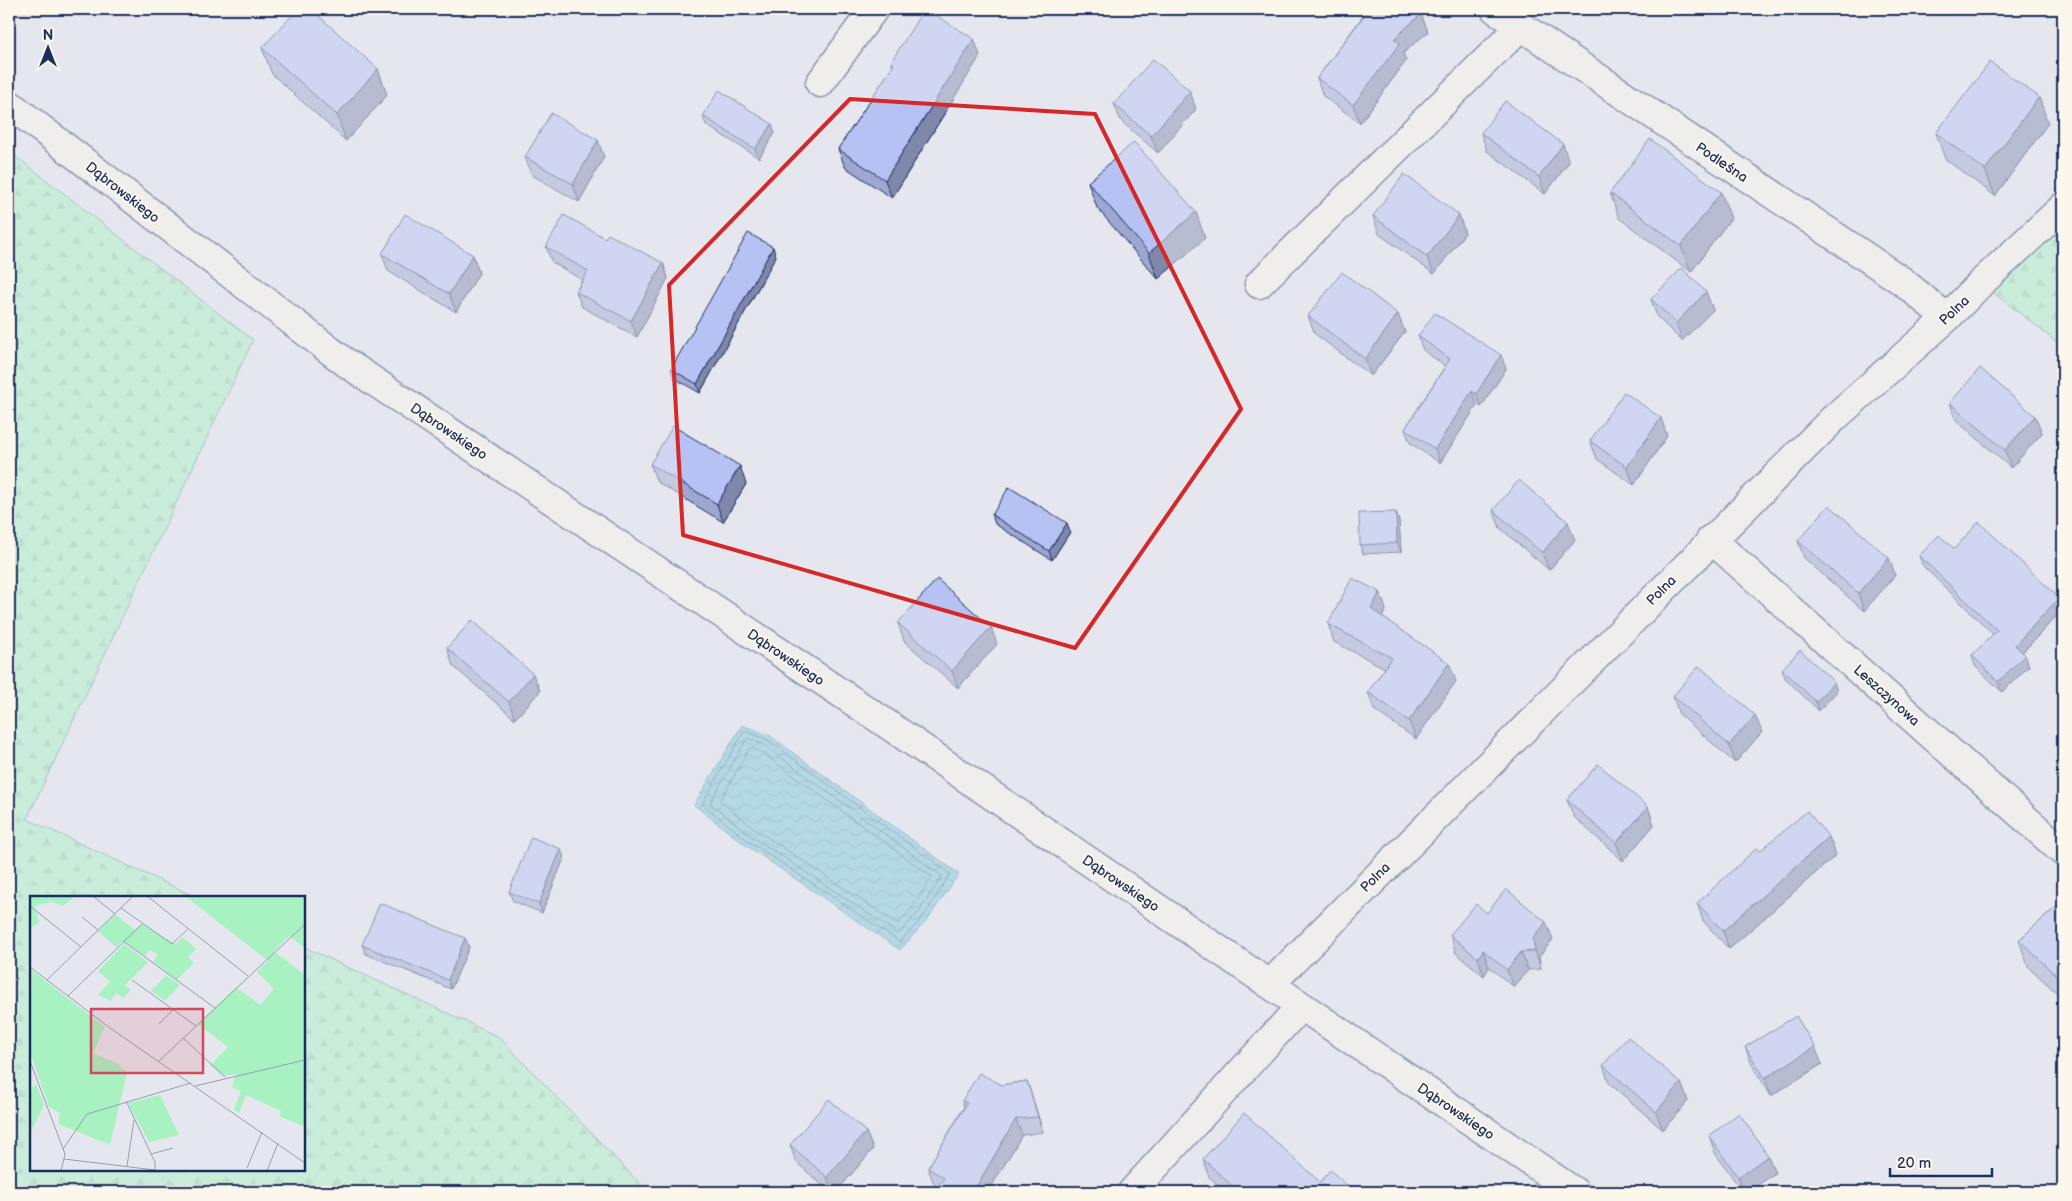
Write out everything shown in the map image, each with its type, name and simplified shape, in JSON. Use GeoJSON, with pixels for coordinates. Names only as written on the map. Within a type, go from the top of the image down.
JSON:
{"type":"FeatureCollection","features":[{"type":"Feature","properties":{"kind":"street"},"geometry":{"type":"LineString","coordinates":[[820,83],[874,9]]}},
{"type":"Feature","properties":{"kind":"street","name":"Podleśna"},"geometry":{"type":"LineString","coordinates":[[1495,9],[1902,281],[1947,318]]}},
{"type":"Feature","properties":{"kind":"street"},"geometry":{"type":"LineString","coordinates":[[1258,284],[1520,27]]}},
{"type":"Feature","properties":{"kind":"street","name":"Dąbrowskiego"},"geometry":{"type":"LineString","coordinates":[[9,104],[345,362],[1270,984],[1575,1192]]}},
{"type":"Feature","properties":{"kind":"street","name":"Polna"},"geometry":{"type":"LineString","coordinates":[[1270,984],[1711,539],[1833,419],[1947,318],[1981,283],[2063,208]]}},
{"type":"Feature","properties":{"kind":"street","name":"Leszczynowa"},"geometry":{"type":"LineString","coordinates":[[1711,539],[2063,852]]}},
{"type":"Feature","properties":{"kind":"street"},"geometry":{"type":"LineString","coordinates":[[1132,1192],[1301,1006]]}},
{"type":"Feature","properties":{"kind":"highlighted area"},"geometry":{"type":"Polygon","coordinates":[[[850,99],[1095,114],[1241,409],[1075,648],[683,535],[669,285],[850,99]]]}},
{"type":"Feature","properties":{"kind":"green space"},"geometry":{"type":"Polygon","coordinates":[[[9,151],[253,340],[27,819],[194,896],[30,896],[30,1171],[305,1171],[305,947],[499,1037],[648,1192],[9,1192],[9,151]]]}},
{"type":"Feature","properties":{"kind":"green space"},"geometry":{"type":"Polygon","coordinates":[[[2063,206],[2063,347],[1981,283],[2063,206]]]}},
{"type":"Feature","properties":{"kind":"water"},"geometry":{"type":"Polygon","coordinates":[[[742,725],[769,735],[959,874],[928,919],[900,950],[744,844],[694,805],[742,725]]]}},
{"type":"Feature","properties":{"kind":"building"},"geometry":{"type":"Polygon","coordinates":[[[298,9],[311,9],[378,69],[337,115],[262,48],[298,9]]]}},
{"type":"Feature","properties":{"kind":"building"},"geometry":{"type":"Polygon","coordinates":[[[924,9],[974,39],[885,180],[838,149],[894,64],[891,62],[924,9]]]}},
{"type":"Feature","properties":{"kind":"building"},"geometry":{"type":"Polygon","coordinates":[[[1369,9],[1416,9],[1421,14],[1394,39],[1400,43],[1353,105],[1317,78],[1369,9]]]}},
{"type":"Feature","properties":{"kind":"building"},"geometry":{"type":"Polygon","coordinates":[[[1153,59],[1190,91],[1151,136],[1114,104],[1153,59]]]}},
{"type":"Feature","properties":{"kind":"building"},"geometry":{"type":"Polygon","coordinates":[[[1990,62],[2039,97],[1985,170],[1936,133],[1990,62]]]}},
{"type":"Feature","properties":{"kind":"building"},"geometry":{"type":"Polygon","coordinates":[[[719,90],[772,124],[755,149],[703,116],[719,90]]]}},
{"type":"Feature","properties":{"kind":"building"},"geometry":{"type":"Polygon","coordinates":[[[1505,101],[1563,144],[1539,177],[1481,133],[1505,101]]]}},
{"type":"Feature","properties":{"kind":"building"},"geometry":{"type":"Polygon","coordinates":[[[551,113],[598,140],[573,184],[525,157],[551,113]]]}},
{"type":"Feature","properties":{"kind":"building"},"geometry":{"type":"Polygon","coordinates":[[[1650,139],[1721,192],[1681,246],[1610,193],[1650,139]]]}},
{"type":"Feature","properties":{"kind":"building"},"geometry":{"type":"Polygon","coordinates":[[[1134,142],[1196,212],[1149,253],[1088,182],[1134,142]]]}},
{"type":"Feature","properties":{"kind":"building"},"geometry":{"type":"Polygon","coordinates":[[[1404,174],[1459,215],[1427,257],[1373,216],[1404,174]]]}},
{"type":"Feature","properties":{"kind":"building"},"geometry":{"type":"Polygon","coordinates":[[[405,214],[473,255],[449,294],[382,254],[405,214]]]}},
{"type":"Feature","properties":{"kind":"building"},"geometry":{"type":"Polygon","coordinates":[[[564,215],[605,238],[608,234],[663,263],[631,321],[576,292],[588,271],[546,247],[564,215]]]}},
{"type":"Feature","properties":{"kind":"building"},"geometry":{"type":"Polygon","coordinates":[[[748,233],[773,247],[697,384],[671,369],[748,233]]]}},
{"type":"Feature","properties":{"kind":"building"},"geometry":{"type":"Polygon","coordinates":[[[1682,268],[1706,292],[1676,323],[1651,299],[1682,268]]]}},
{"type":"Feature","properties":{"kind":"building"},"geometry":{"type":"Polygon","coordinates":[[[1342,272],[1398,314],[1365,359],[1308,316],[1342,272]]]}},
{"type":"Feature","properties":{"kind":"building"},"geometry":{"type":"Polygon","coordinates":[[[1435,313],[1501,355],[1476,394],[1472,391],[1435,449],[1405,429],[1450,359],[1418,336],[1435,313]]]}},
{"type":"Feature","properties":{"kind":"building"},"geometry":{"type":"Polygon","coordinates":[[[1980,368],[2035,416],[2005,450],[1950,403],[1980,368]]]}},
{"type":"Feature","properties":{"kind":"building"},"geometry":{"type":"Polygon","coordinates":[[[1624,392],[1661,418],[1627,467],[1590,441],[1624,392]]]}},
{"type":"Feature","properties":{"kind":"building"},"geometry":{"type":"Polygon","coordinates":[[[673,426],[740,466],[717,504],[650,464],[673,426]]]}},
{"type":"Feature","properties":{"kind":"building"},"geometry":{"type":"Polygon","coordinates":[[[1519,480],[1568,522],[1542,553],[1493,510],[1519,480]]]}},
{"type":"Feature","properties":{"kind":"building"},"geometry":{"type":"Polygon","coordinates":[[[1009,487],[1067,523],[1049,551],[992,515],[1009,487]]]}},
{"type":"Feature","properties":{"kind":"building"},"geometry":{"type":"Polygon","coordinates":[[[1829,505],[1889,558],[1858,593],[1798,541],[1829,505]]]}},
{"type":"Feature","properties":{"kind":"building"},"geometry":{"type":"Polygon","coordinates":[[[1396,512],[1397,543],[1360,545],[1359,513],[1396,512]]]}},
{"type":"Feature","properties":{"kind":"building"},"geometry":{"type":"Polygon","coordinates":[[[1979,522],[2059,598],[2015,645],[2025,655],[1998,682],[1972,655],[1997,630],[1919,556],[1939,535],[1954,549],[1979,522]]]}},
{"type":"Feature","properties":{"kind":"building"},"geometry":{"type":"Polygon","coordinates":[[[1352,578],[1380,592],[1371,609],[1449,663],[1409,721],[1368,692],[1392,658],[1328,624],[1352,578]]]}},
{"type":"Feature","properties":{"kind":"building"},"geometry":{"type":"Polygon","coordinates":[[[937,579],[991,627],[952,671],[898,623],[937,579]]]}},
{"type":"Feature","properties":{"kind":"building"},"geometry":{"type":"Polygon","coordinates":[[[472,620],[533,674],[509,702],[447,648],[472,620]]]}},
{"type":"Feature","properties":{"kind":"building"},"geometry":{"type":"Polygon","coordinates":[[[1800,650],[1834,682],[1816,702],[1782,669],[1800,650]]]}},
{"type":"Feature","properties":{"kind":"building"},"geometry":{"type":"Polygon","coordinates":[[[1699,666],[1755,715],[1729,745],[1673,696],[1699,666]]]}},
{"type":"Feature","properties":{"kind":"building"},"geometry":{"type":"Polygon","coordinates":[[[1598,764],[1648,807],[1616,843],[1567,800],[1598,764]]]}},
{"type":"Feature","properties":{"kind":"building"},"geometry":{"type":"Polygon","coordinates":[[[1807,811],[1829,837],[1723,931],[1697,903],[1757,848],[1760,851],[1807,811]]]}},
{"type":"Feature","properties":{"kind":"building"},"geometry":{"type":"Polygon","coordinates":[[[531,837],[561,849],[539,904],[509,892],[531,837]]]}},
{"type":"Feature","properties":{"kind":"building"},"geometry":{"type":"Polygon","coordinates":[[[1506,889],[1546,922],[1533,939],[1535,951],[1521,952],[1507,970],[1483,950],[1478,958],[1450,935],[1476,904],[1487,913],[1506,889]]]}},
{"type":"Feature","properties":{"kind":"building"},"geometry":{"type":"Polygon","coordinates":[[[2063,901],[2063,982],[2019,940],[2063,901]]]}},
{"type":"Feature","properties":{"kind":"building"},"geometry":{"type":"Polygon","coordinates":[[[380,903],[465,938],[448,980],[362,945],[380,903]]]}},
{"type":"Feature","properties":{"kind":"building"},"geometry":{"type":"Polygon","coordinates":[[[1796,1016],[1815,1047],[1765,1078],[1745,1047],[1796,1016]]]}},
{"type":"Feature","properties":{"kind":"building"},"geometry":{"type":"Polygon","coordinates":[[[1628,1037],[1681,1083],[1656,1112],[1603,1065],[1628,1037]]]}},
{"type":"Feature","properties":{"kind":"building"},"geometry":{"type":"Polygon","coordinates":[[[979,1073],[1002,1085],[1027,1081],[1038,1117],[1016,1119],[973,1192],[935,1192],[944,1178],[928,1168],[967,1103],[962,1101],[979,1073]]]}},
{"type":"Feature","properties":{"kind":"building"},"geometry":{"type":"Polygon","coordinates":[[[829,1099],[866,1132],[827,1177],[790,1145],[829,1099]]]}},
{"type":"Feature","properties":{"kind":"building"},"geometry":{"type":"Polygon","coordinates":[[[1244,1113],[1320,1182],[1330,1170],[1355,1192],[1239,1192],[1203,1159],[1244,1113]]]}},
{"type":"Feature","properties":{"kind":"building"},"geometry":{"type":"Polygon","coordinates":[[[1739,1113],[1768,1156],[1738,1177],[1709,1136],[1739,1113]]]}}]}
